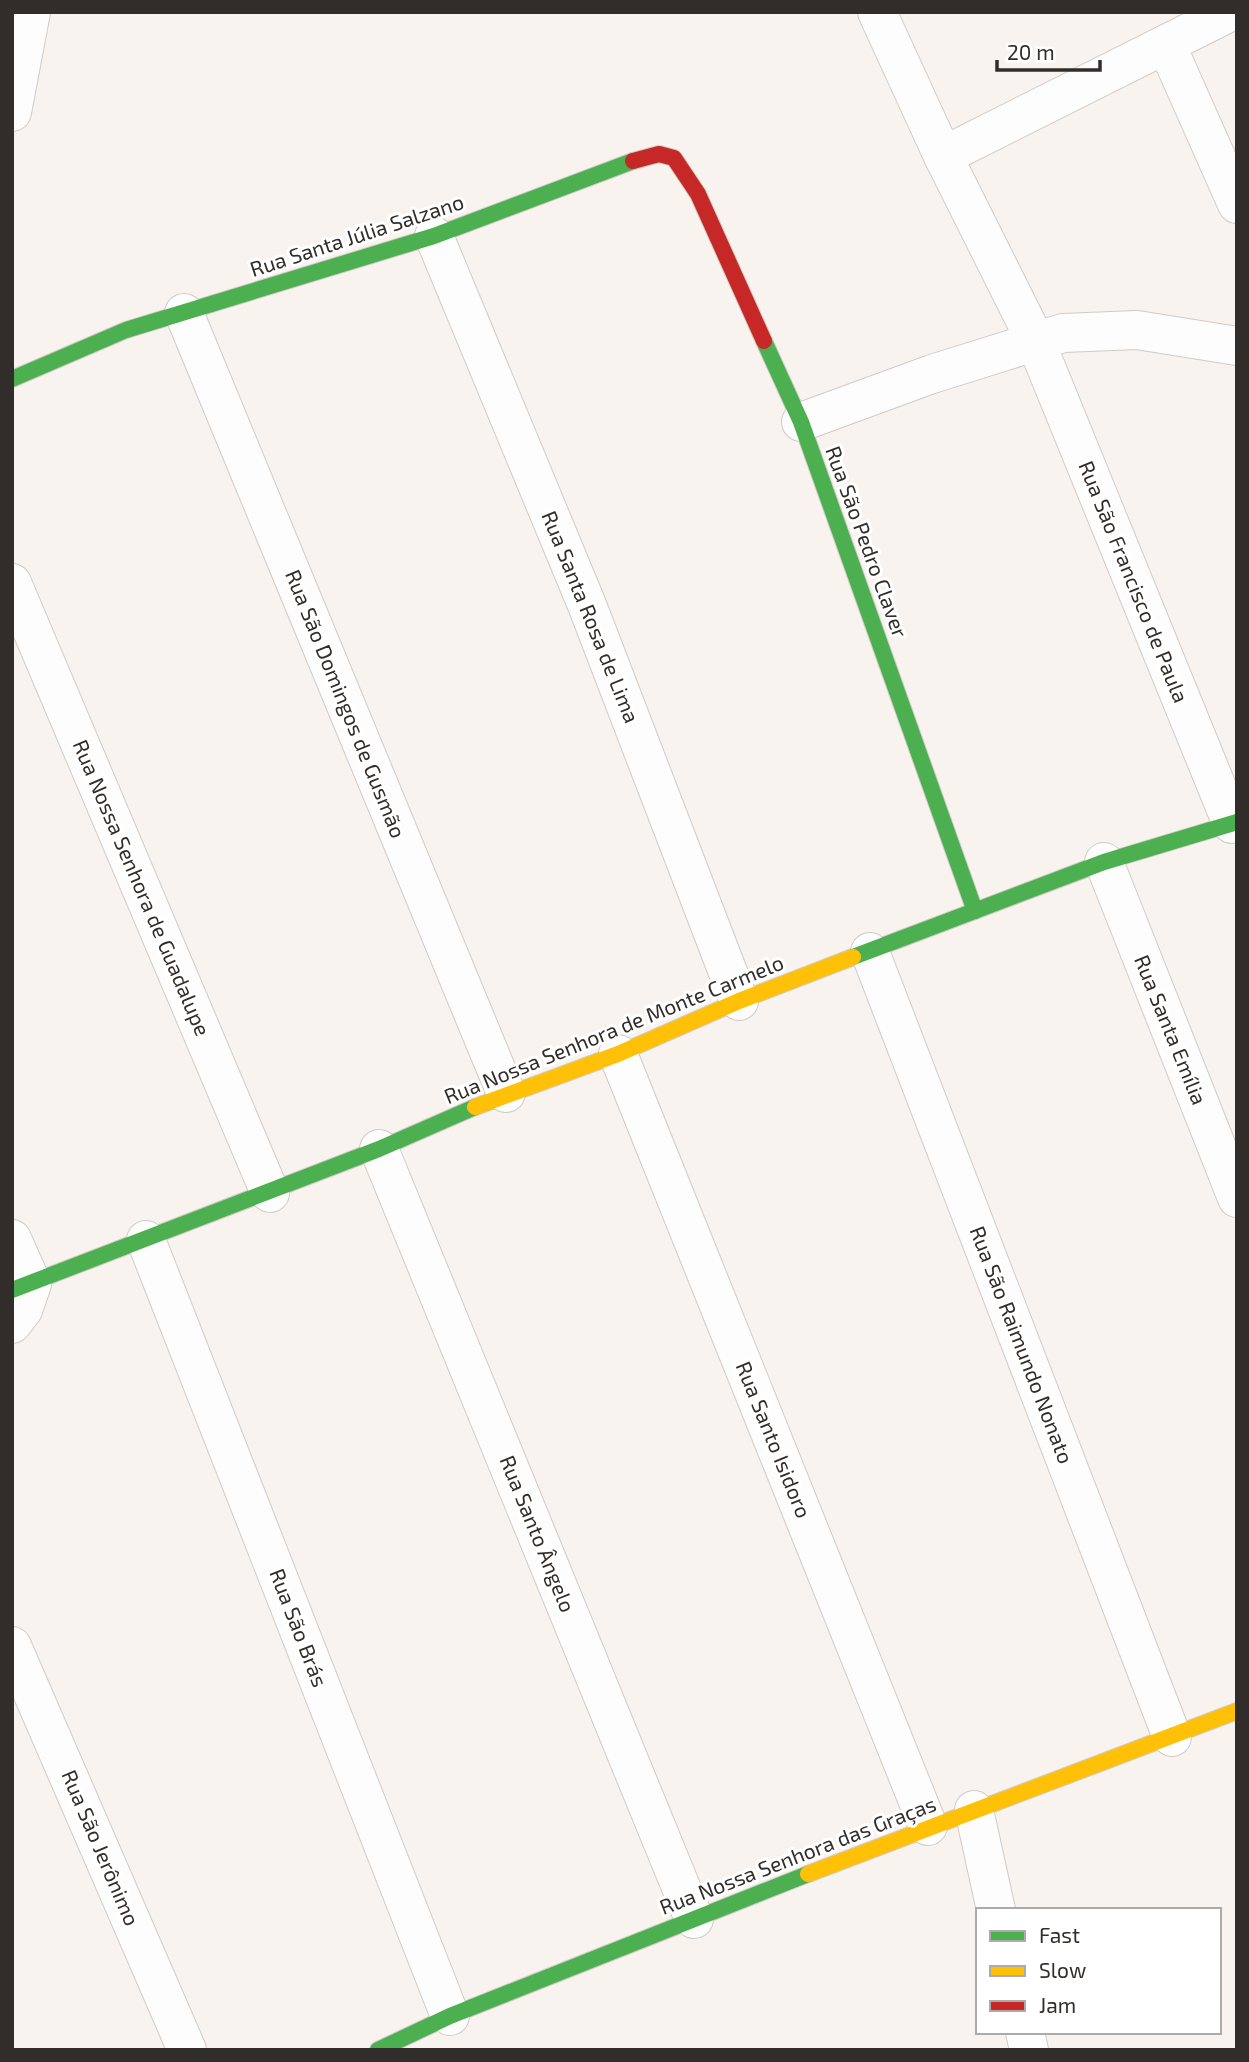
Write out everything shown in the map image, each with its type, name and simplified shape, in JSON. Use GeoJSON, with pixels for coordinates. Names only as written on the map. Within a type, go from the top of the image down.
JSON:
{"type":"FeatureCollection","features":[{"type":"Feature","properties":{"kind":"street"},"geometry":{"type":"LineString","coordinates":[[12,112],[31,12]]}},
{"type":"Feature","properties":{"kind":"street","name":"Rua São Francisco de Paula"},"geometry":{"type":"LineString","coordinates":[[877,12],[943,156],[1035,340],[1234,823]]}},
{"type":"Feature","properties":{"kind":"street"},"geometry":{"type":"LineString","coordinates":[[943,156],[1230,12]]}},
{"type":"Feature","properties":{"kind":"street"},"geometry":{"type":"LineString","coordinates":[[1166,44],[1237,204]]}},
{"type":"Feature","properties":{"kind":"street","name":"Rua Santa Júlia Salzano"},"geometry":{"type":"LineString","coordinates":[[12,379],[126,330],[434,236],[653,155],[674,158],[698,194]]}},
{"type":"Feature","properties":{"kind":"street","name":"Rua São Pedro Claver"},"geometry":{"type":"LineString","coordinates":[[698,194],[801,422],[975,911]]}},
{"type":"Feature","properties":{"kind":"street","name":"Rua Santa Rosa de Lima"},"geometry":{"type":"LineString","coordinates":[[434,236],[587,604],[739,1001]]}},
{"type":"Feature","properties":{"kind":"street","name":"Rua São Domingos de Gusmão"},"geometry":{"type":"LineString","coordinates":[[184,313],[506,1093]]}},
{"type":"Feature","properties":{"kind":"street"},"geometry":{"type":"LineString","coordinates":[[801,422],[1035,340],[1084,331],[1137,330],[1237,346]]}},
{"type":"Feature","properties":{"kind":"street","name":"Rua Nossa Senhora de Guadalupe"},"geometry":{"type":"LineString","coordinates":[[12,583],[270,1192]]}},
{"type":"Feature","properties":{"kind":"street","name":"Rua Nossa Senhora de Monte Carmelo"},"geometry":{"type":"LineString","coordinates":[[20,1302],[146,1240],[379,1149],[506,1093],[618,1054],[739,1001],[1104,862],[1234,823]]}},
{"type":"Feature","properties":{"kind":"street","name":"Rua Santa Emília"},"geometry":{"type":"LineString","coordinates":[[1104,862],[1237,1198]]}},
{"type":"Feature","properties":{"kind":"street","name":"Rua São Raimundo Nonato"},"geometry":{"type":"LineString","coordinates":[[870,952],[1172,1737]]}},
{"type":"Feature","properties":{"kind":"street","name":"Rua Santo Isidoro"},"geometry":{"type":"LineString","coordinates":[[618,1054],[928,1826]]}},
{"type":"Feature","properties":{"kind":"street","name":"Rua Santo Ângelo"},"geometry":{"type":"LineString","coordinates":[[379,1149],[694,1919]]}},
{"type":"Feature","properties":{"kind":"street"},"geometry":{"type":"LineString","coordinates":[[12,1239],[20,1302]]}},
{"type":"Feature","properties":{"kind":"street","name":"Rua São Brás"},"geometry":{"type":"LineString","coordinates":[[146,1240],[450,2016]]}},
{"type":"Feature","properties":{"kind":"street","name":"Rua São Jerônimo"},"geometry":{"type":"LineString","coordinates":[[12,1646],[187,2050]]}},
{"type":"Feature","properties":{"kind":"street","name":"Rua Nossa Senhora das Graças"},"geometry":{"type":"LineString","coordinates":[[378,2050],[450,2016],[928,1826],[1237,1711]]}},
{"type":"Feature","properties":{"kind":"street"},"geometry":{"type":"LineString","coordinates":[[974,1810],[996,1908]]}},
{"type":"Feature","properties":{"kind":"traffic: fast"},"geometry":{"type":"LineString","coordinates":[[12,379],[126,330],[434,236],[633,161]]}},
{"type":"Feature","properties":{"kind":"traffic: fast"},"geometry":{"type":"LineString","coordinates":[[764,341],[801,422],[975,911]]}},
{"type":"Feature","properties":{"kind":"traffic: fast"},"geometry":{"type":"LineString","coordinates":[[853,957],[1104,862],[1237,822]]}},
{"type":"Feature","properties":{"kind":"traffic: fast"},"geometry":{"type":"LineString","coordinates":[[12,1290],[379,1149],[475,1107]]}},
{"type":"Feature","properties":{"kind":"traffic: fast"},"geometry":{"type":"LineString","coordinates":[[378,2050],[450,2016],[808,1874]]}},
{"type":"Feature","properties":{"kind":"traffic: slow"},"geometry":{"type":"LineString","coordinates":[[475,1107],[618,1054],[739,1001],[853,957]]}},
{"type":"Feature","properties":{"kind":"traffic: slow"},"geometry":{"type":"LineString","coordinates":[[808,1874],[1237,1711]]}},
{"type":"Feature","properties":{"kind":"traffic: jam"},"geometry":{"type":"LineString","coordinates":[[633,161],[659,154],[674,158],[698,194],[764,341]]}}]}
